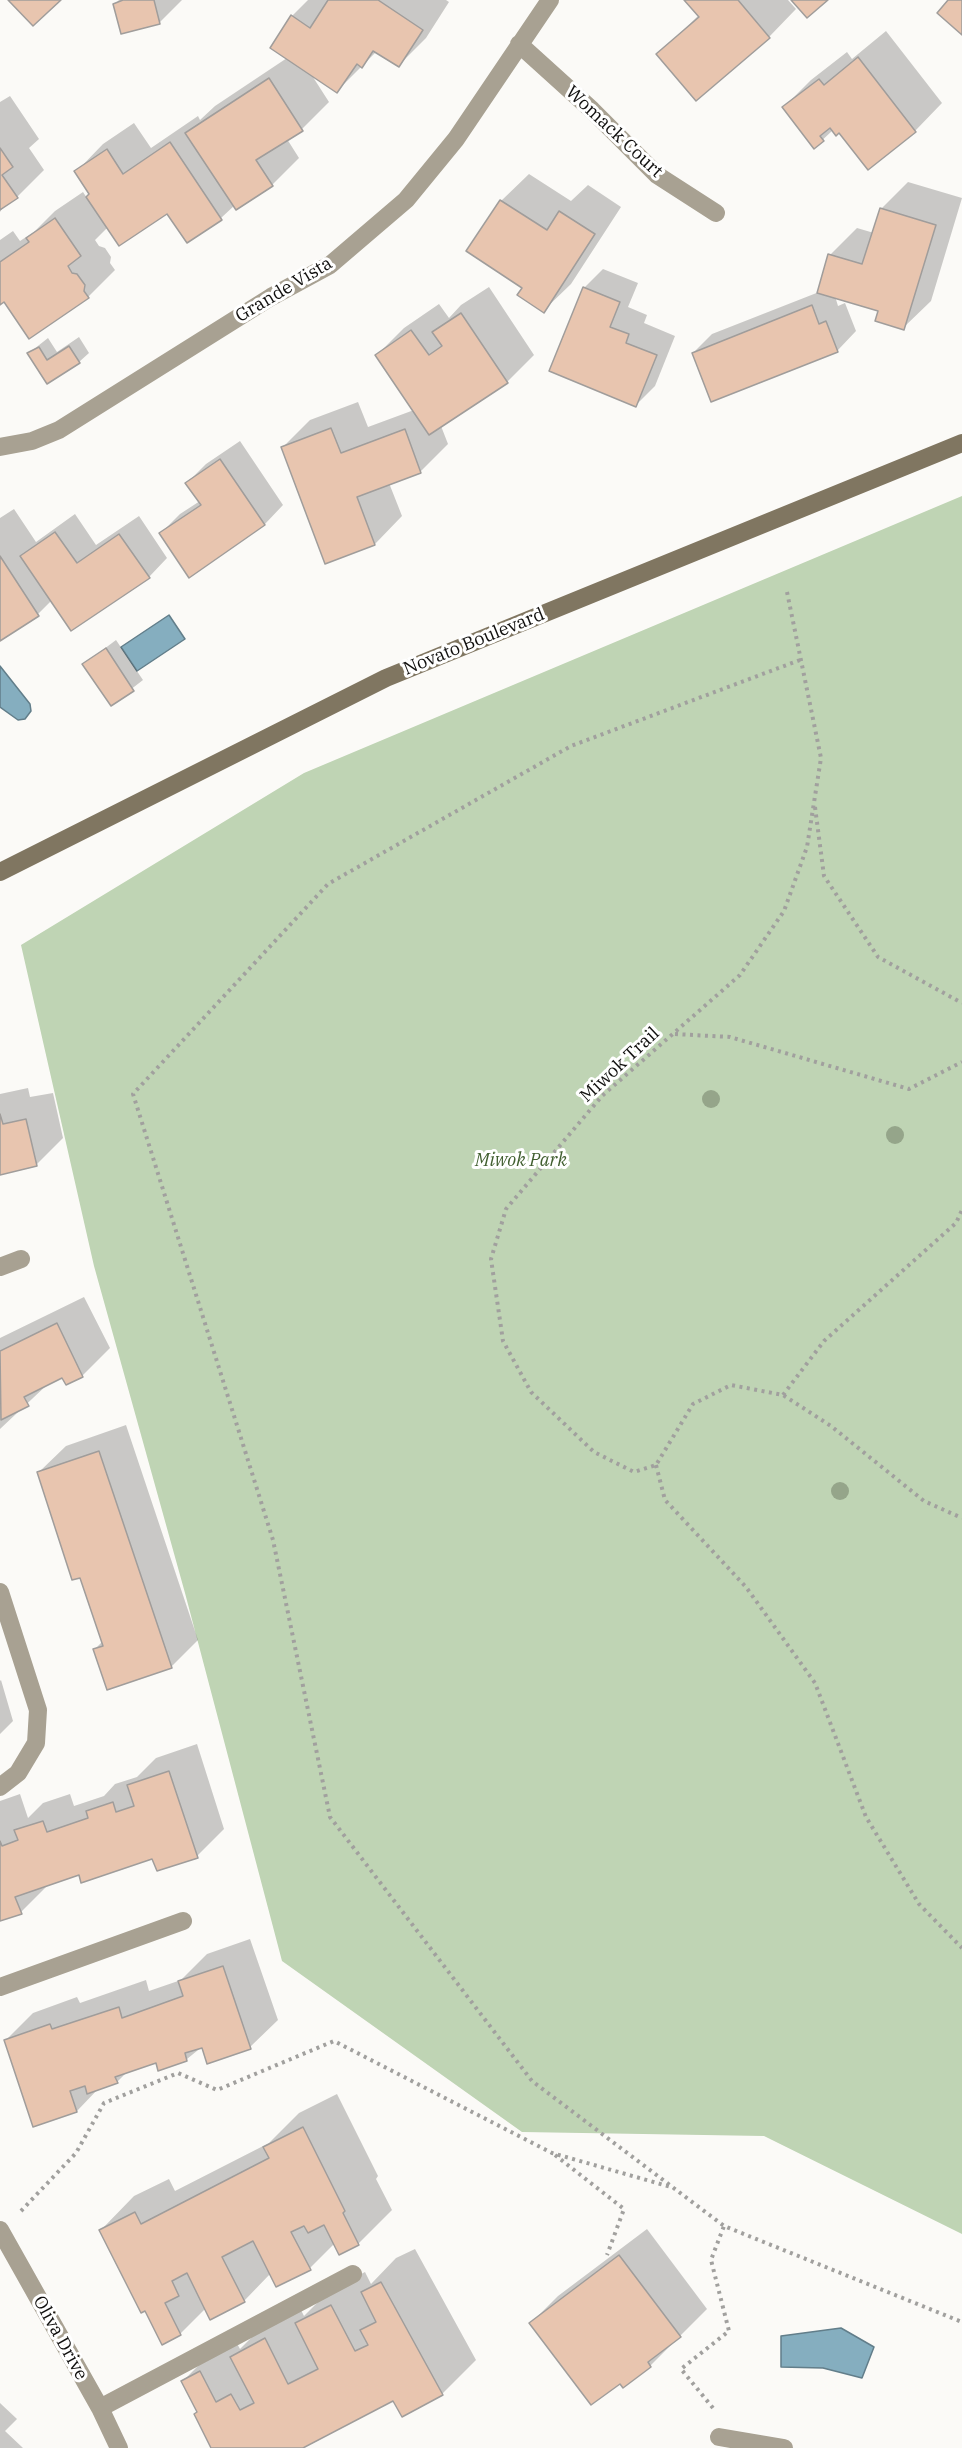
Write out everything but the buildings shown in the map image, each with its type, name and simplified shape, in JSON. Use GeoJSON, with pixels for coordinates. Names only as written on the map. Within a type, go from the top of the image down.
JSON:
{"type":"FeatureCollection","features":[{"type":"Feature","properties":{"kind":"main road","name":"Novato Boulevard"},"geometry":{"type":"LineString","coordinates":[[0,872],[386,678],[962,443]]}},
{"type":"Feature","properties":{"kind":"street","name":"Grande Vista"},"geometry":{"type":"LineString","coordinates":[[0,447],[32,441],[59,430],[272,297],[330,265],[405,200],[456,139],[550,0]]}},
{"type":"Feature","properties":{"kind":"street","name":"Womack Court"},"geometry":{"type":"LineString","coordinates":[[519,44],[592,110],[657,175],[716,213]]}},
{"type":"Feature","properties":{"kind":"street"},"geometry":{"type":"LineString","coordinates":[[0,1267],[21,1259]]}},
{"type":"Feature","properties":{"kind":"street"},"geometry":{"type":"LineString","coordinates":[[0,1592],[38,1710],[36,1743],[18,1773],[0,1787]]}},
{"type":"Feature","properties":{"kind":"street"},"geometry":{"type":"LineString","coordinates":[[0,1986],[183,1921]]}},
{"type":"Feature","properties":{"kind":"street","name":"Oliva Drive"},"geometry":{"type":"LineString","coordinates":[[0,2231],[100,2408],[119,2448]]}},
{"type":"Feature","properties":{"kind":"street"},"geometry":{"type":"LineString","coordinates":[[100,2408],[353,2274]]}},
{"type":"Feature","properties":{"kind":"street"},"geometry":{"type":"LineString","coordinates":[[719,2437],[783,2448]]}},
{"type":"Feature","properties":{"kind":"path","name":"Miwok Trail"},"geometry":{"type":"LineString","coordinates":[[656,1465],[634,1472],[594,1452],[531,1392],[503,1341],[491,1259],[506,1209],[602,1096],[740,975],[784,911],[807,847],[821,758],[787,592]]}},
{"type":"Feature","properties":{"kind":"path"},"geometry":{"type":"LineString","coordinates":[[800,660],[571,746],[328,885],[133,1094],[273,1540],[330,1817],[532,2081],[724,2226],[962,2322]]}},
{"type":"Feature","properties":{"kind":"path"},"geometry":{"type":"LineString","coordinates":[[814,800],[824,876],[878,957],[962,1003]]}},
{"type":"Feature","properties":{"kind":"path"},"geometry":{"type":"LineString","coordinates":[[674,1034],[730,1037],[909,1089],[962,1062]]}},
{"type":"Feature","properties":{"kind":"path"},"geometry":{"type":"LineString","coordinates":[[783,1395],[824,1341],[956,1223],[962,1210]]}},
{"type":"Feature","properties":{"kind":"path"},"geometry":{"type":"LineString","coordinates":[[962,1518],[924,1501],[831,1426],[783,1395],[731,1385],[693,1404],[656,1465],[665,1500],[746,1587],[815,1683],[866,1817],[919,1904],[962,1948]]}},
{"type":"Feature","properties":{"kind":"path"},"geometry":{"type":"LineString","coordinates":[[0,2231],[76,2153],[104,2103],[178,2073],[217,2090],[334,2041],[552,2153],[624,2210],[607,2255]]}},
{"type":"Feature","properties":{"kind":"path"},"geometry":{"type":"LineString","coordinates":[[552,2153],[674,2188]]}},
{"type":"Feature","properties":{"kind":"path"},"geometry":{"type":"LineString","coordinates":[[709,2403],[681,2369],[729,2331],[711,2260],[724,2226]]}},
{"type":"Feature","properties":{"kind":"green space","name":"Miwok Park"},"geometry":{"type":"Polygon","coordinates":[[[962,496],[962,2234],[764,2136],[522,2132],[282,1961],[185,1593],[94,1266],[21,945],[304,773],[962,496]]]}},
{"type":"Feature","properties":{"kind":"water"},"geometry":{"type":"Polygon","coordinates":[[[169,615],[185,639],[137,671],[121,647],[169,615]]]}},
{"type":"Feature","properties":{"kind":"water"},"geometry":{"type":"Polygon","coordinates":[[[0,666],[30,704],[31,711],[25,719],[18,720],[0,707],[0,666]]]}},
{"type":"Feature","properties":{"kind":"water"},"geometry":{"type":"Polygon","coordinates":[[[841,2328],[874,2347],[862,2378],[823,2368],[781,2367],[781,2336],[841,2328]]]}}]}
